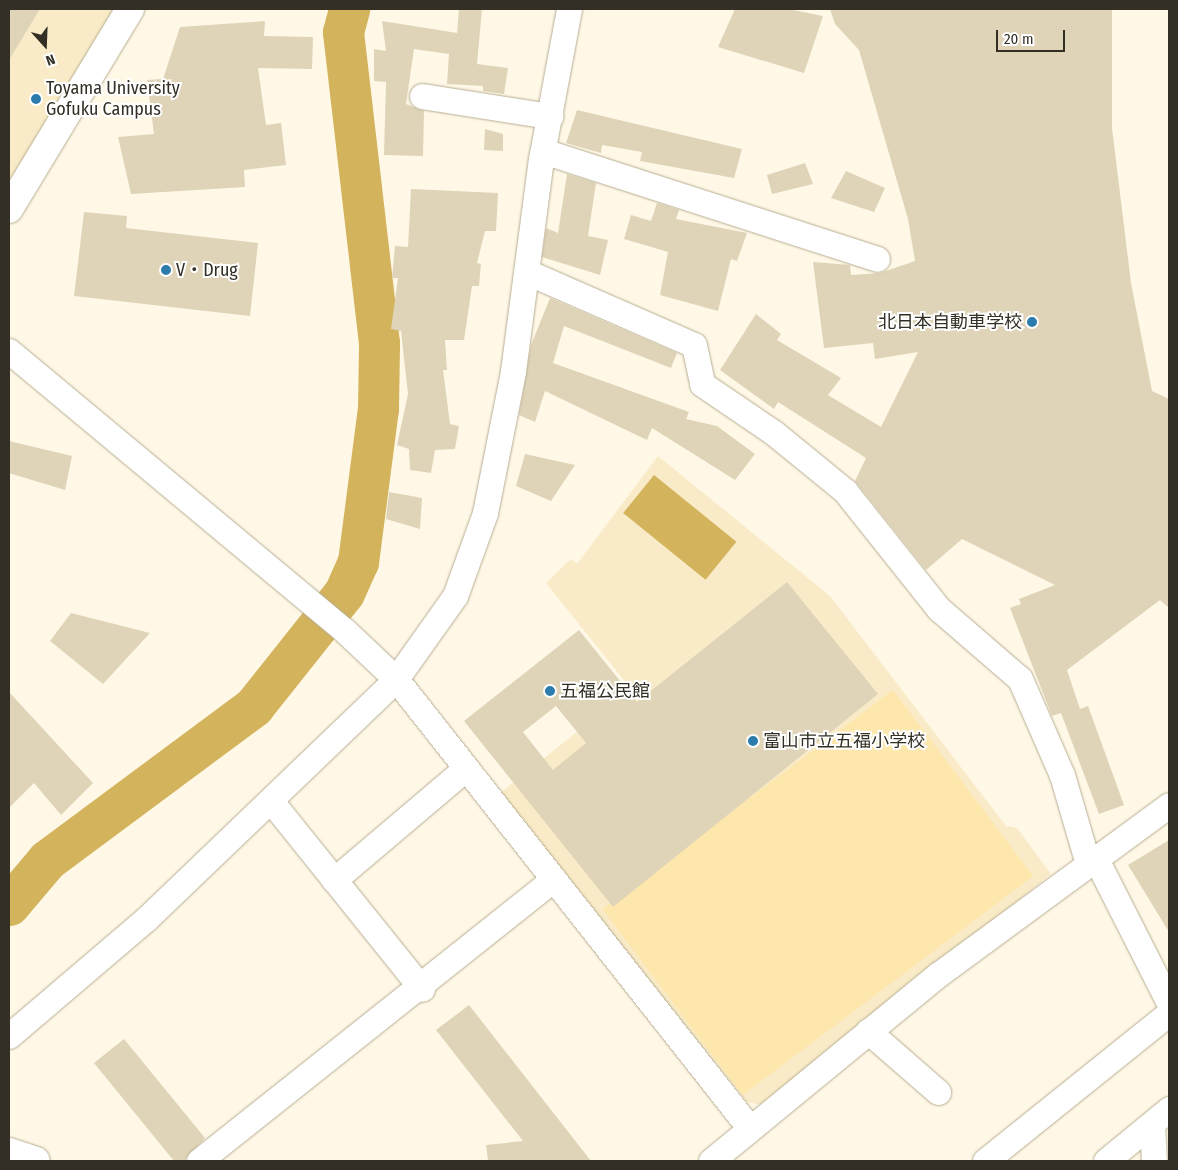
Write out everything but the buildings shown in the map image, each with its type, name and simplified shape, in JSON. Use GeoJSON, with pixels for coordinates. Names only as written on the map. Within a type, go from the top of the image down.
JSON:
{"type":"FeatureCollection","features":[{"type":"Feature","properties":{"kind":"main road"},"geometry":{"type":"LineString","coordinates":[[9,209],[130,9]]}},
{"type":"Feature","properties":{"kind":"main road"},"geometry":{"type":"LineString","coordinates":[[9,1152],[36,1161]]}},
{"type":"Feature","properties":{"kind":"street"},"geometry":{"type":"LineString","coordinates":[[9,1036],[146,919],[396,679],[455,596],[485,513],[527,272],[543,151],[569,9]]}},
{"type":"Feature","properties":{"kind":"street"},"geometry":{"type":"LineString","coordinates":[[422,96],[550,116]]}},
{"type":"Feature","properties":{"kind":"street"},"geometry":{"type":"LineString","coordinates":[[543,151],[877,259]]}},
{"type":"Feature","properties":{"kind":"street"},"geometry":{"type":"LineString","coordinates":[[527,272],[694,345],[702,384],[774,433],[846,491],[939,609],[1020,679],[1062,775],[1092,862],[1169,1003]]}},
{"type":"Feature","properties":{"kind":"street"},"geometry":{"type":"LineString","coordinates":[[9,351],[345,631],[396,679],[748,1126]]}},
{"type":"Feature","properties":{"kind":"street"},"geometry":{"type":"LineString","coordinates":[[334,880],[466,768]]}},
{"type":"Feature","properties":{"kind":"street"},"geometry":{"type":"LineString","coordinates":[[271,801],[422,989]]}},
{"type":"Feature","properties":{"kind":"street"},"geometry":{"type":"LineString","coordinates":[[711,1161],[748,1126],[868,1031],[1169,805]]}},
{"type":"Feature","properties":{"kind":"street"},"geometry":{"type":"LineString","coordinates":[[199,1161],[422,989],[554,880]]}},
{"type":"Feature","properties":{"kind":"street"},"geometry":{"type":"LineString","coordinates":[[985,1161],[1169,1013]]}},
{"type":"Feature","properties":{"kind":"street"},"geometry":{"type":"LineString","coordinates":[[868,1031],[938,1092]]}},
{"type":"Feature","properties":{"kind":"street"},"geometry":{"type":"LineString","coordinates":[[1106,1161],[1161,1116]]}},
{"type":"Feature","properties":{"kind":"street"},"geometry":{"type":"LineString","coordinates":[[1154,1161],[1161,1116]]}},
{"type":"Feature","properties":{"kind":"shaded area","name":"Toyama University Gofuku Campus"},"geometry":{"type":"Polygon","coordinates":[[[9,9],[116,9],[9,189],[9,9]]]}},
{"type":"Feature","properties":{"kind":"shaded area","name":"富山市立五福小学校"},"geometry":{"type":"Polygon","coordinates":[[[658,456],[830,596],[1006,826],[1017,828],[1051,874],[764,1105],[747,1102],[499,794],[631,689],[546,583],[571,559],[577,564],[658,456]]]}},
{"type":"Feature","properties":{"kind":"shaded area"},"geometry":{"type":"Polygon","coordinates":[[[654,475],[736,542],[706,580],[623,513],[654,475]]]}},
{"type":"Feature","properties":{"kind":"shaded area"},"geometry":{"type":"Polygon","coordinates":[[[893,690],[1033,876],[743,1095],[602,909],[893,690]]]}},
{"type":"Feature","properties":{"kind":"waterway"},"geometry":{"type":"LineString","coordinates":[[9,905],[47,860],[254,706],[344,593],[358,562],[378,409],[379,343],[343,32],[349,9]]}},
{"type":"Feature","properties":{"kind":"place","name":"Toyama University Gofuku Campus"},"geometry":{"type":"Point","coordinates":[36,99]}},
{"type":"Feature","properties":{"kind":"place","name":"V・Drug"},"geometry":{"type":"Point","coordinates":[166,270]}},
{"type":"Feature","properties":{"kind":"place","name":"北日本自動車学校"},"geometry":{"type":"Point","coordinates":[1032,322]}},
{"type":"Feature","properties":{"kind":"place","name":"五福公民館"},"geometry":{"type":"Point","coordinates":[550,691]}},
{"type":"Feature","properties":{"kind":"place","name":"富山市立五福小学校"},"geometry":{"type":"Point","coordinates":[753,741]}}]}
